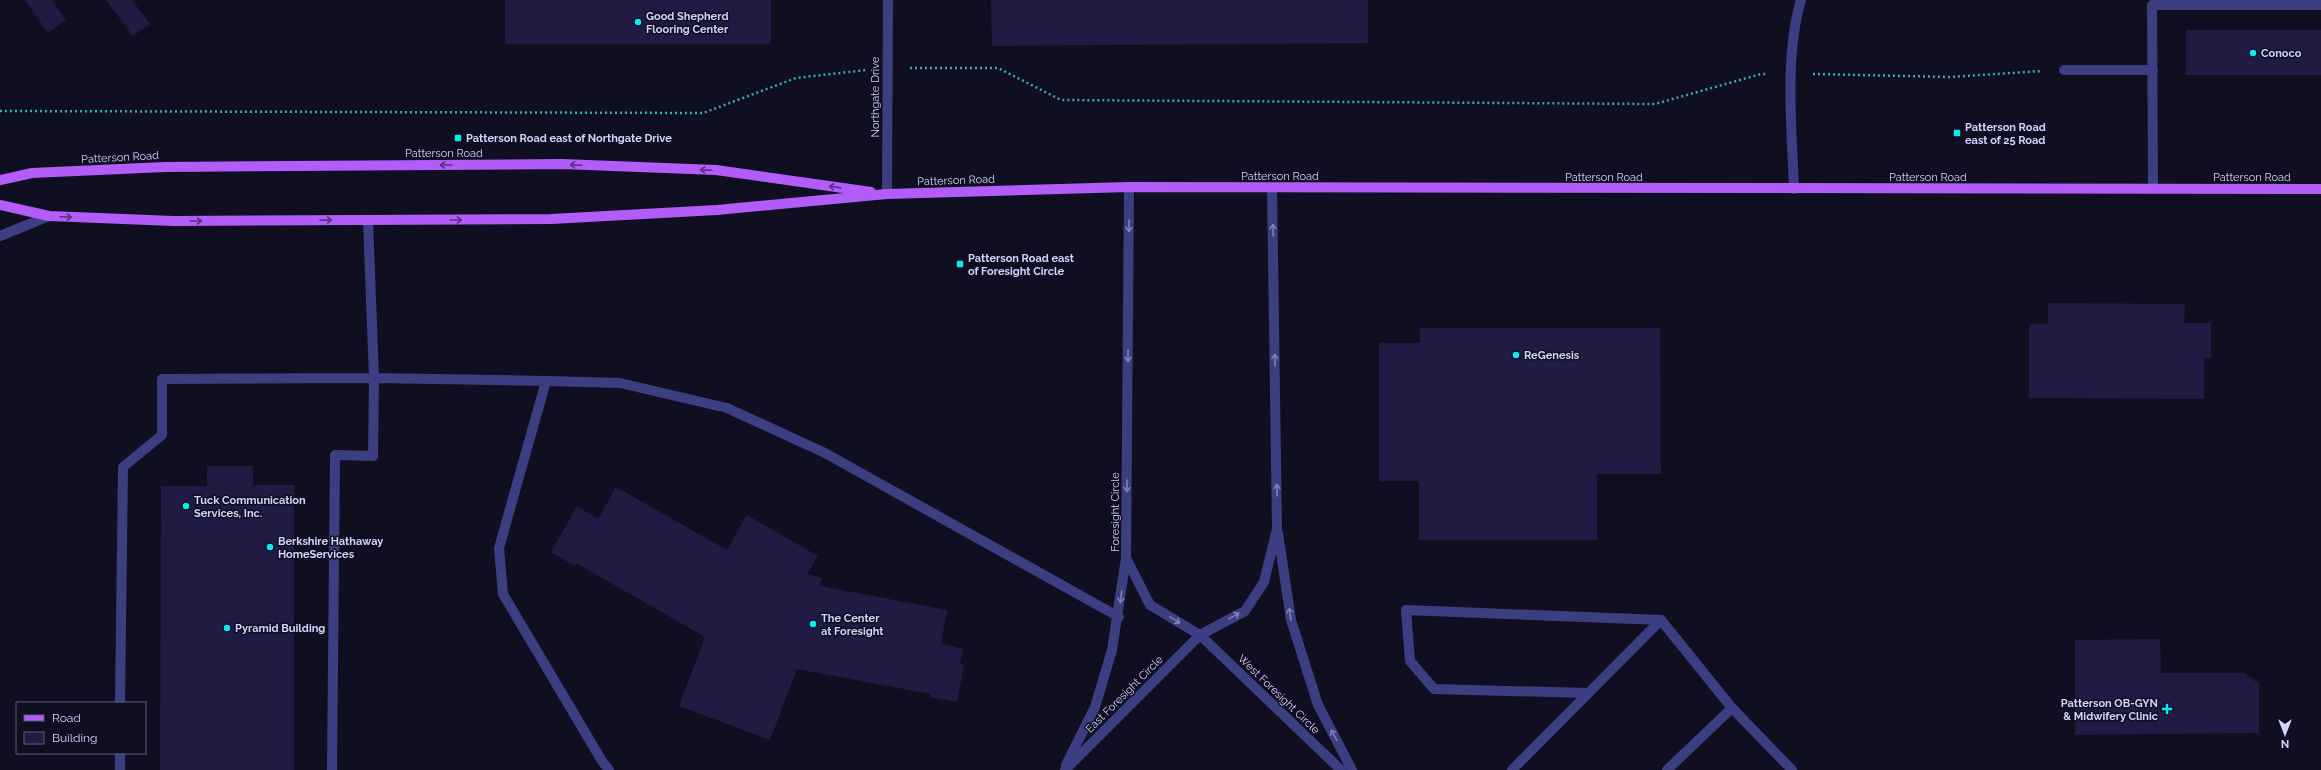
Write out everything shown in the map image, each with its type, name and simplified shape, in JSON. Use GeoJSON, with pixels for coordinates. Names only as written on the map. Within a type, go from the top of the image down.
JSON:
{"type":"FeatureCollection","features":[{"type":"Feature","properties":{"kind":"main road","name":"Patterson Road"},"geometry":{"type":"LineString","coordinates":[[0,180],[32,173],[165,166],[562,164],[716,170],[887,194]]}},
{"type":"Feature","properties":{"kind":"main road","name":"Patterson Road"},"geometry":{"type":"LineString","coordinates":[[0,205],[49,216],[173,221],[552,219],[717,210],[887,194],[1129,187],[2321,189]]}},
{"type":"Feature","properties":{"kind":"street","name":"Northgate Drive"},"geometry":{"type":"LineString","coordinates":[[887,194],[888,0]]}},
{"type":"Feature","properties":{"kind":"street"},"geometry":{"type":"LineString","coordinates":[[1794,189],[1791,74],[1798,11],[1801,0]]}},
{"type":"Feature","properties":{"kind":"street"},"geometry":{"type":"LineString","coordinates":[[2152,189],[2152,5],[2321,5]]}},
{"type":"Feature","properties":{"kind":"street"},"geometry":{"type":"LineString","coordinates":[[2064,70],[2152,70]]}},
{"type":"Feature","properties":{"kind":"street","name":"Foresight Circle"},"geometry":{"type":"LineString","coordinates":[[1129,187],[1126,558],[1150,604],[1200,636]]}},
{"type":"Feature","properties":{"kind":"street"},"geometry":{"type":"LineString","coordinates":[[1200,636],[1245,611],[1264,582],[1277,529],[1272,188]]}},
{"type":"Feature","properties":{"kind":"street"},"geometry":{"type":"LineString","coordinates":[[0,236],[49,216]]}},
{"type":"Feature","properties":{"kind":"street"},"geometry":{"type":"LineString","coordinates":[[332,770],[335,455],[373,456],[374,378],[368,220]]}},
{"type":"Feature","properties":{"kind":"street"},"geometry":{"type":"LineString","coordinates":[[120,702],[122,467],[162,435],[162,379],[374,378],[620,383],[727,408],[825,453],[1119,617]]}},
{"type":"Feature","properties":{"kind":"street"},"geometry":{"type":"LineString","coordinates":[[546,381],[499,548],[503,594],[602,761],[609,770]]}},
{"type":"Feature","properties":{"kind":"street","name":"West Foresight Circle"},"geometry":{"type":"LineString","coordinates":[[1277,529],[1291,620],[1318,705],[1352,770]]}},
{"type":"Feature","properties":{"kind":"street","name":"East Foresight Circle"},"geometry":{"type":"LineString","coordinates":[[1064,770],[1095,707],[1112,650],[1119,617],[1126,558]]}},
{"type":"Feature","properties":{"kind":"street"},"geometry":{"type":"LineString","coordinates":[[1588,693],[1434,689],[1410,661],[1406,610],[1661,620],[1732,708],[1792,770]]}},
{"type":"Feature","properties":{"kind":"street"},"geometry":{"type":"LineString","coordinates":[[1512,770],[1661,620]]}},
{"type":"Feature","properties":{"kind":"street","name":"East Foresight Circle"},"geometry":{"type":"LineString","coordinates":[[1064,770],[1200,636]]}},
{"type":"Feature","properties":{"kind":"street","name":"West Foresight Circle"},"geometry":{"type":"LineString","coordinates":[[1200,636],[1341,770]]}},
{"type":"Feature","properties":{"kind":"street"},"geometry":{"type":"LineString","coordinates":[[1667,770],[1732,708]]}},
{"type":"Feature","properties":{"kind":"street"},"geometry":{"type":"LineString","coordinates":[[120,754],[120,770]]}},
{"type":"Feature","properties":{"kind":"path"},"geometry":{"type":"LineString","coordinates":[[0,111],[703,113],[796,78],[888,68],[998,68],[1061,100],[1655,104],[1761,74],[1950,77],[2064,70]]}},
{"type":"Feature","properties":{"kind":"building"},"geometry":{"type":"Polygon","coordinates":[[[25,0],[52,0],[66,20],[48,33],[25,0]]]}},
{"type":"Feature","properties":{"kind":"building"},"geometry":{"type":"Polygon","coordinates":[[[106,0],[132,0],[150,24],[133,36],[106,0]]]}},
{"type":"Feature","properties":{"kind":"building","name":"Good Shepherd Flooring Center"},"geometry":{"type":"Polygon","coordinates":[[[505,0],[771,0],[771,44],[505,44],[505,0]]]}},
{"type":"Feature","properties":{"kind":"building"},"geometry":{"type":"Polygon","coordinates":[[[991,0],[1368,0],[1368,43],[992,46],[991,0]]]}},
{"type":"Feature","properties":{"kind":"building","name":"Conoco"},"geometry":{"type":"Polygon","coordinates":[[[2186,30],[2321,30],[2321,75],[2186,75],[2186,30]]]}},
{"type":"Feature","properties":{"kind":"building"},"geometry":{"type":"Polygon","coordinates":[[[2048,303],[2185,304],[2184,323],[2211,323],[2211,359],[2204,358],[2204,399],[2029,398],[2029,324],[2048,324],[2048,303]]]}},
{"type":"Feature","properties":{"kind":"building"},"geometry":{"type":"Polygon","coordinates":[[[1420,328],[1660,328],[1661,474],[1597,474],[1597,540],[1419,540],[1419,481],[1379,481],[1379,343],[1420,343],[1420,328]]]}},
{"type":"Feature","properties":{"kind":"building","name":"Pyramid Building"},"geometry":{"type":"Polygon","coordinates":[[[207,466],[253,466],[253,485],[294,485],[294,770],[160,770],[161,486],[207,486],[207,466]]]}},
{"type":"Feature","properties":{"kind":"building","name":"The Center at Foresight"},"geometry":{"type":"Polygon","coordinates":[[[616,487],[727,550],[747,515],[818,556],[807,574],[822,578],[820,586],[947,610],[941,644],[963,649],[960,664],[964,665],[957,702],[930,697],[930,694],[797,669],[770,740],[679,706],[705,637],[576,563],[575,566],[551,552],[577,506],[598,519],[616,487]]]}},
{"type":"Feature","properties":{"kind":"building","name":"Patterson OB-GYN & Midwifery Clinic"},"geometry":{"type":"Polygon","coordinates":[[[2160,639],[2161,673],[2244,673],[2259,684],[2259,733],[2075,735],[2075,640],[2160,639]]]}},
{"type":"Feature","properties":{"kind":"place","name":"Good Shepherd Flooring Center"},"geometry":{"type":"Point","coordinates":[638,22]}},
{"type":"Feature","properties":{"kind":"place","name":"Conoco"},"geometry":{"type":"Point","coordinates":[2253,53]}},
{"type":"Feature","properties":{"kind":"place","name":"Patterson Road east of 25 Road"},"geometry":{"type":"Point","coordinates":[1957,133]}},
{"type":"Feature","properties":{"kind":"place","name":"Patterson Road east of Northgate Drive"},"geometry":{"type":"Point","coordinates":[458,138]}},
{"type":"Feature","properties":{"kind":"place","name":"Patterson Road east of Foresight Circle"},"geometry":{"type":"Point","coordinates":[960,264]}},
{"type":"Feature","properties":{"kind":"place","name":"ReGenesis"},"geometry":{"type":"Point","coordinates":[1516,355]}},
{"type":"Feature","properties":{"kind":"place","name":"Tuck Communication Services, Inc."},"geometry":{"type":"Point","coordinates":[186,506]}},
{"type":"Feature","properties":{"kind":"place","name":"Berkshire Hathaway HomeServices"},"geometry":{"type":"Point","coordinates":[270,547]}},
{"type":"Feature","properties":{"kind":"place","name":"The Center at Foresight"},"geometry":{"type":"Point","coordinates":[813,624]}},
{"type":"Feature","properties":{"kind":"place","name":"Pyramid Building"},"geometry":{"type":"Point","coordinates":[227,628]}},
{"type":"Feature","properties":{"kind":"place","name":"Patterson OB-GYN & Midwifery Clinic"},"geometry":{"type":"Point","coordinates":[2167,709]}}]}
